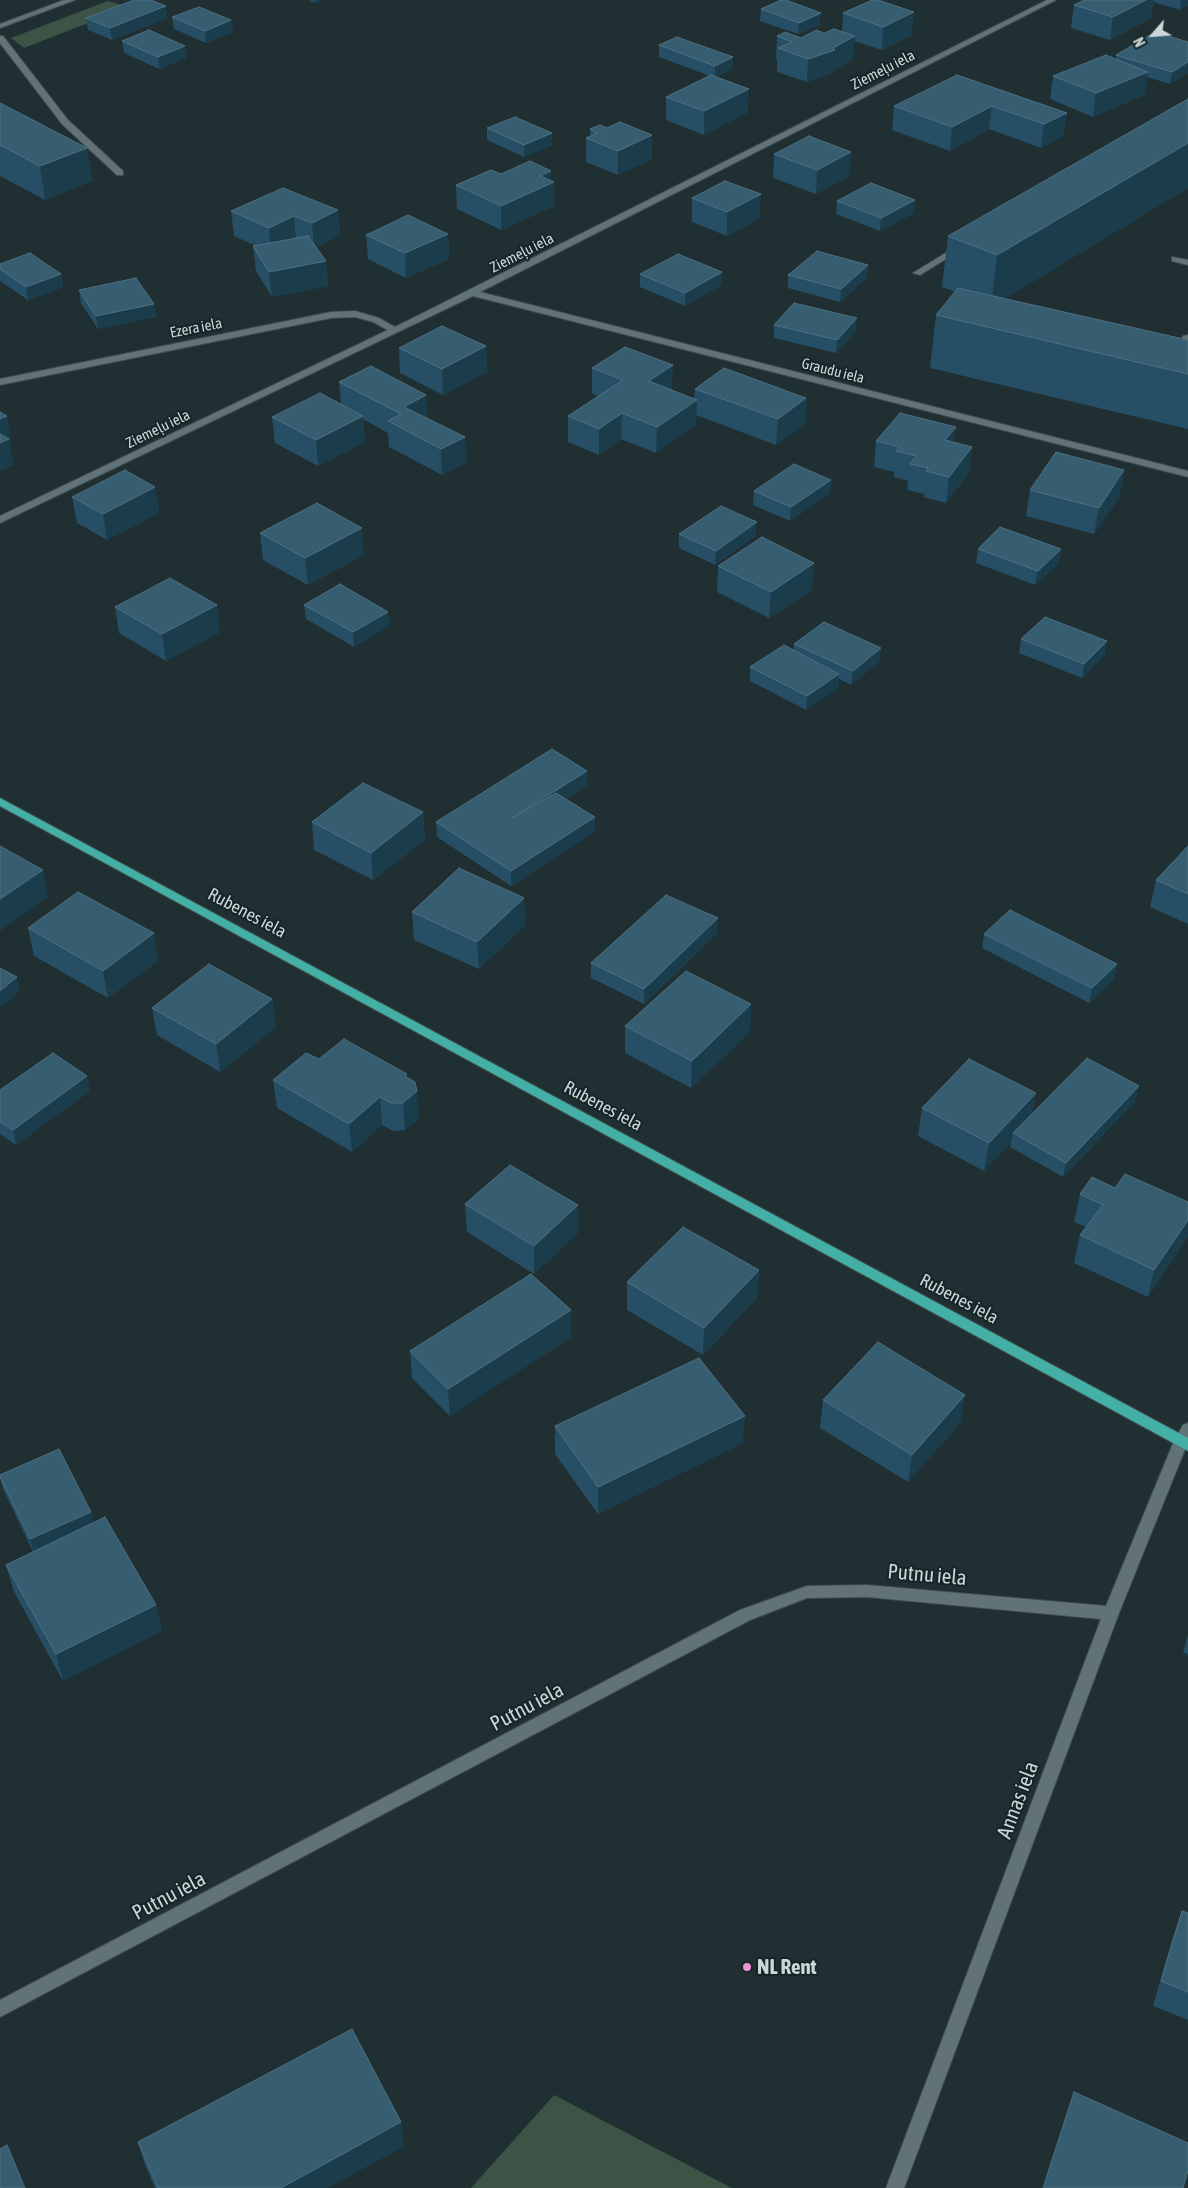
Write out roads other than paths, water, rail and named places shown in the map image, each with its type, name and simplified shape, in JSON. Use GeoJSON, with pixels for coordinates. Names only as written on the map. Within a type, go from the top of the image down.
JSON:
{"type":"FeatureCollection","features":[{"type":"Feature","properties":{"kind":"main road","name":"Rubenes iela"},"geometry":{"type":"LineString","coordinates":[[0,800],[1186,1438]]}},
{"type":"Feature","properties":{"kind":"street"},"geometry":{"type":"LineString","coordinates":[[0,26],[71,0]]}},
{"type":"Feature","properties":{"kind":"street","name":"Ziemeļu iela"},"geometry":{"type":"LineString","coordinates":[[0,520],[472,293],[1052,0]]}},
{"type":"Feature","properties":{"kind":"street"},"geometry":{"type":"LineString","coordinates":[[0,38],[65,122],[120,173]]}},
{"type":"Feature","properties":{"kind":"street"},"geometry":{"type":"LineString","coordinates":[[917,273],[968,244]]}},
{"type":"Feature","properties":{"kind":"street"},"geometry":{"type":"LineString","coordinates":[[1175,259],[1188,264]]}},
{"type":"Feature","properties":{"kind":"street","name":"Graudu iela"},"geometry":{"type":"LineString","coordinates":[[472,293],[1188,474]]}},
{"type":"Feature","properties":{"kind":"street","name":"Ezera iela"},"geometry":{"type":"LineString","coordinates":[[0,382],[331,315],[355,314],[376,320],[394,330]]}},
{"type":"Feature","properties":{"kind":"street","name":"Annas iela"},"geometry":{"type":"LineString","coordinates":[[895,2188],[1111,1613],[1186,1438]]}},
{"type":"Feature","properties":{"kind":"street","name":"Putnu iela"},"geometry":{"type":"LineString","coordinates":[[0,2009],[745,1615],[807,1592],[867,1591],[1111,1613]]}},
{"type":"Feature","properties":{"kind":"place","name":"NL Rent"},"geometry":{"type":"Point","coordinates":[747,1967]}}]}
